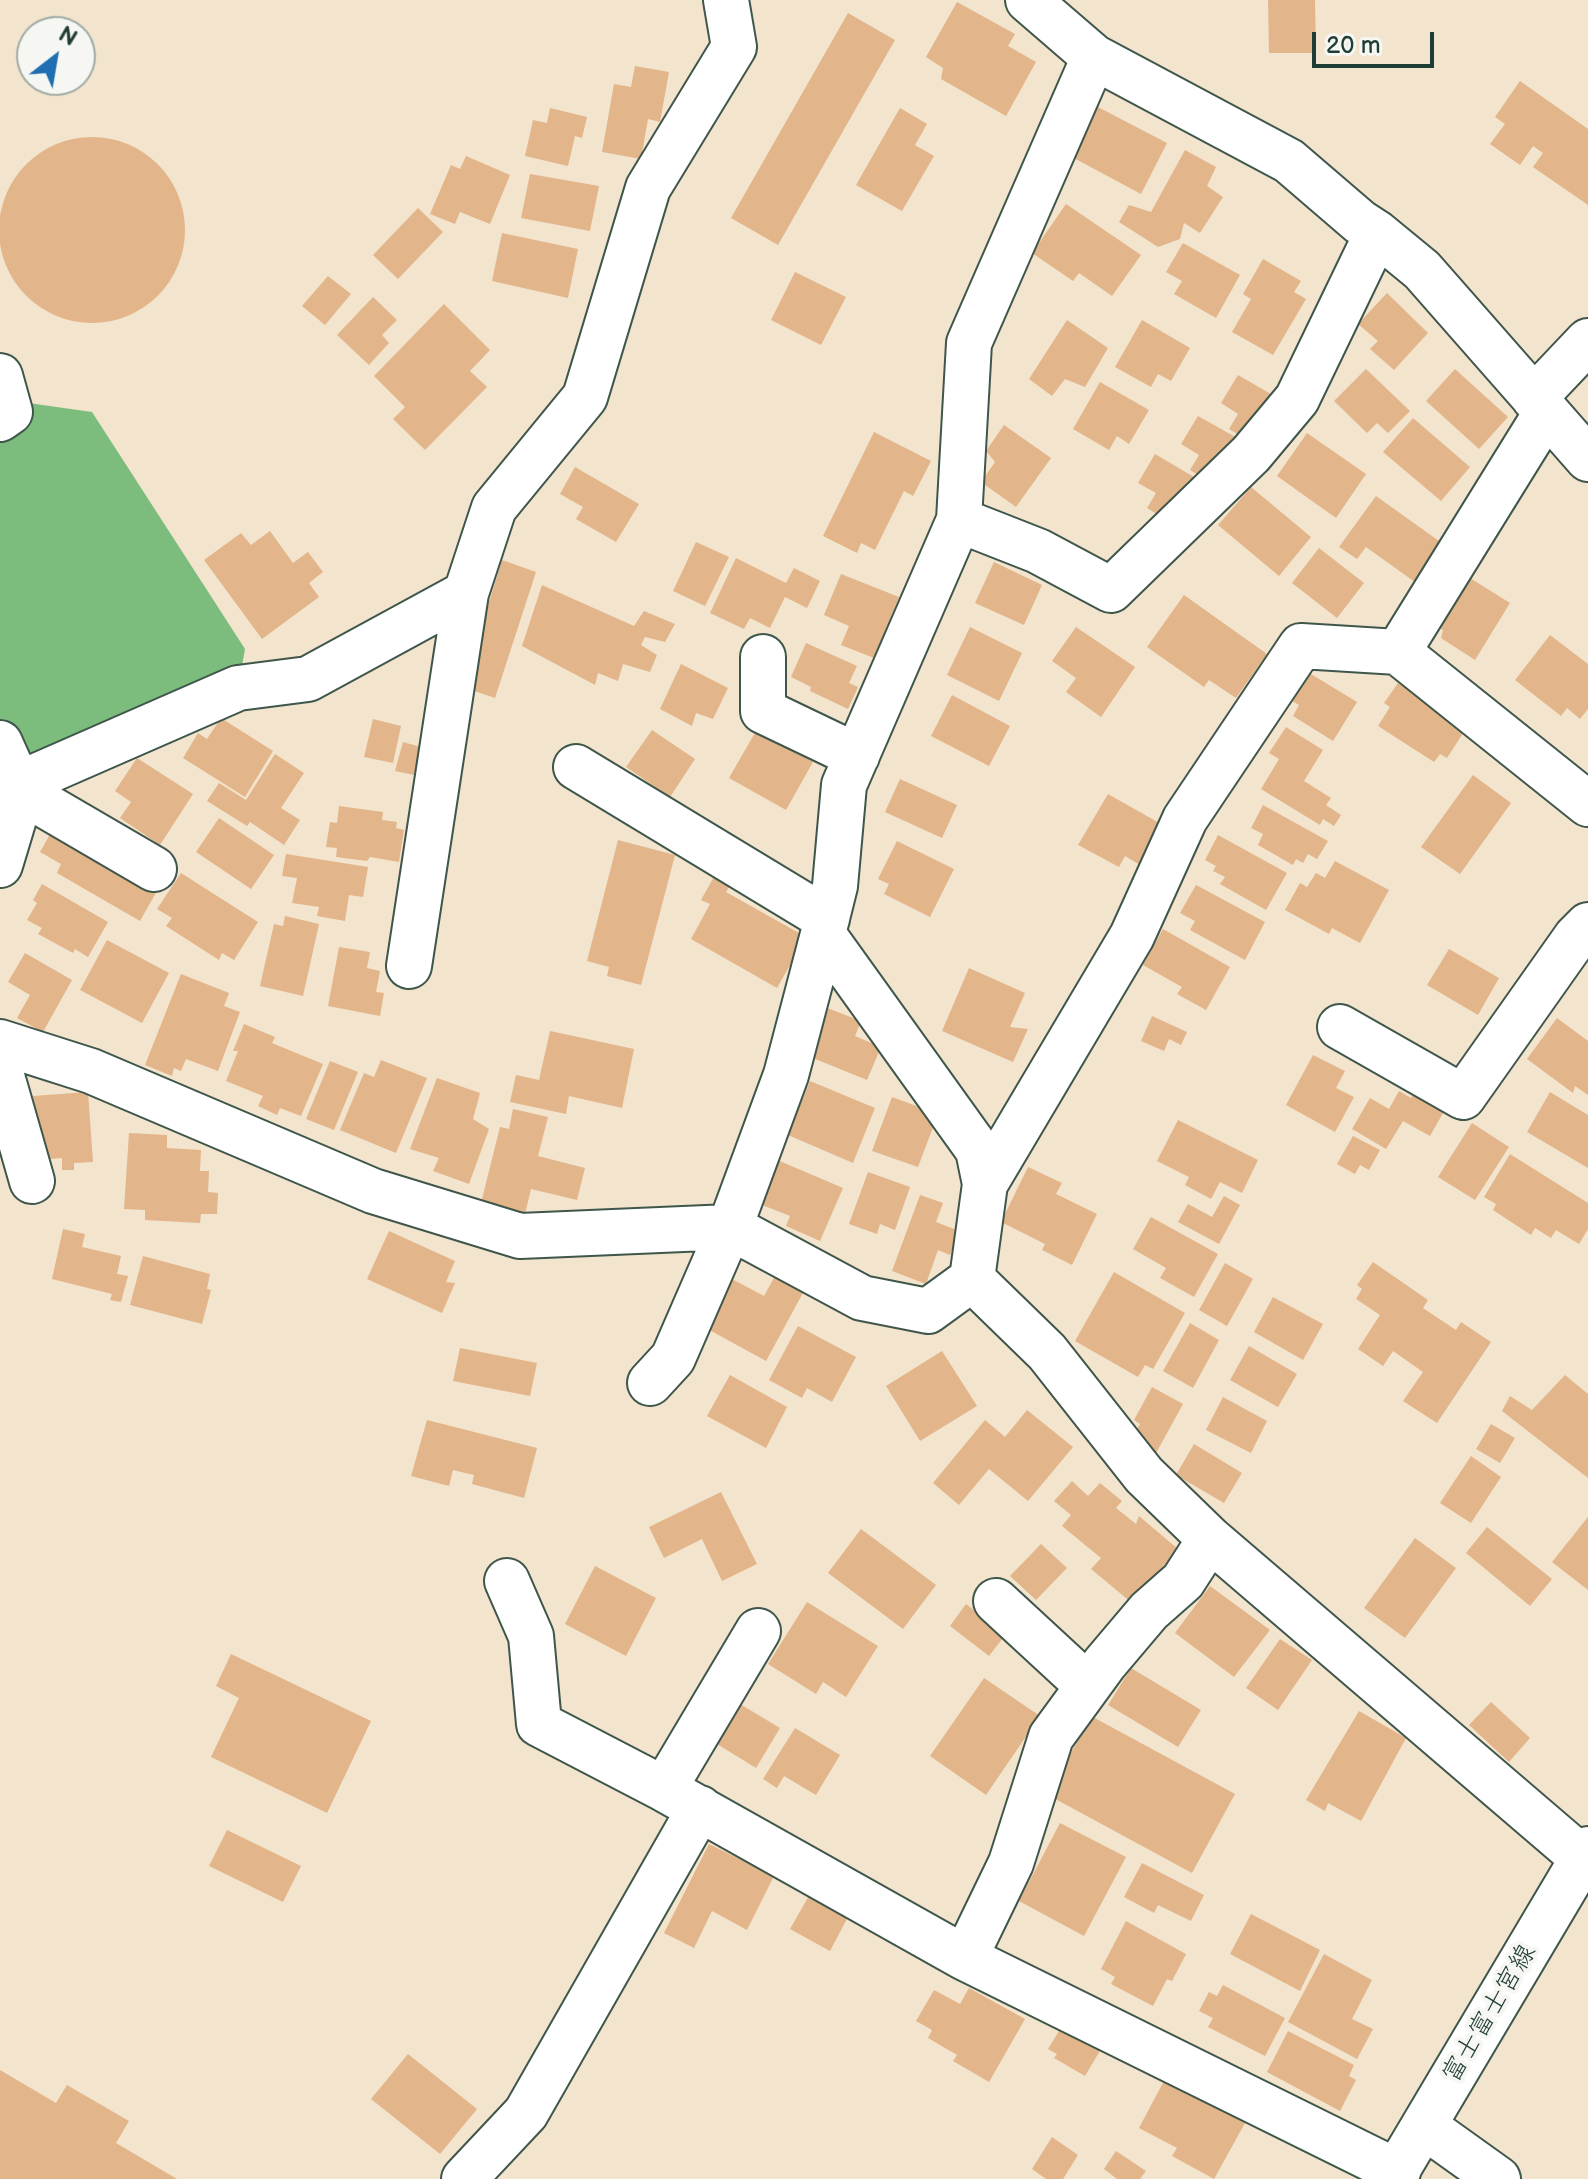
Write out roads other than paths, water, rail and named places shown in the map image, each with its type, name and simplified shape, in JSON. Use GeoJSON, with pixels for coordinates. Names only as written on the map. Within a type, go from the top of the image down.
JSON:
{"type":"FeatureCollection","features":[{"type":"Feature","properties":{"kind":"street"},"geometry":{"type":"LineString","coordinates":[[409,966],[466,593],[494,508],[585,397],[648,188],[734,47],[726,0]]}},
{"type":"Feature","properties":{"kind":"street"},"geometry":{"type":"LineString","coordinates":[[1028,0],[1094,57],[1289,161],[1377,233],[1422,270],[1588,459]]}},
{"type":"Feature","properties":{"kind":"street"},"geometry":{"type":"LineString","coordinates":[[650,1383],[673,1358],[730,1227],[786,1075],[835,886],[844,785],[959,520],[969,343],[1094,57]]}},
{"type":"Feature","properties":{"kind":"street"},"geometry":{"type":"LineString","coordinates":[[959,520],[1038,551],[1111,590],[1251,454],[1297,399],[1377,233]]}},
{"type":"Feature","properties":{"kind":"street"},"geometry":{"type":"LineString","coordinates":[[1398,652],[1540,406],[1588,341]]}},
{"type":"Feature","properties":{"kind":"street"},"geometry":{"type":"LineString","coordinates":[[0,376],[10,412],[0,419]]}},
{"type":"Feature","properties":{"kind":"street"},"geometry":{"type":"LineString","coordinates":[[0,865],[22,792],[39,775],[238,688],[308,679],[466,593]]}},
{"type":"Feature","properties":{"kind":"street"},"geometry":{"type":"LineString","coordinates":[[985,1184],[1132,936],[1185,819],[1301,646],[1398,652],[1588,804]]}},
{"type":"Feature","properties":{"kind":"street"},"geometry":{"type":"LineString","coordinates":[[763,657],[763,711],[857,756]]}},
{"type":"Feature","properties":{"kind":"street"},"geometry":{"type":"LineString","coordinates":[[0,743],[22,792],[154,869]]}},
{"type":"Feature","properties":{"kind":"street"},"geometry":{"type":"LineString","coordinates":[[0,1042],[91,1071],[373,1191],[520,1236],[730,1227],[862,1298],[928,1311],[972,1279],[985,1184],[978,1150],[825,927],[576,767]]}},
{"type":"Feature","properties":{"kind":"street"},"geometry":{"type":"LineString","coordinates":[[1340,1027],[1463,1097],[1576,937],[1588,925]]}},
{"type":"Feature","properties":{"kind":"street"},"geometry":{"type":"LineString","coordinates":[[0,1069],[32,1181]]}},
{"type":"Feature","properties":{"kind":"street"},"geometry":{"type":"LineString","coordinates":[[972,1279],[1047,1352],[1144,1475],[1210,1539],[1586,1857]]}},
{"type":"Feature","properties":{"kind":"street"},"geometry":{"type":"LineString","coordinates":[[965,1958],[1011,1863],[1051,1737],[1149,1611],[1183,1581],[1210,1539]]}},
{"type":"Feature","properties":{"kind":"street"},"geometry":{"type":"LineString","coordinates":[[507,1581],[531,1636],[539,1724],[682,1799],[965,1958],[1395,2175]]}},
{"type":"Feature","properties":{"kind":"street"},"geometry":{"type":"LineString","coordinates":[[996,1601],[1088,1686]]}},
{"type":"Feature","properties":{"kind":"street"},"geometry":{"type":"LineString","coordinates":[[464,2179],[526,2113],[682,1799],[758,1631]]}},
{"type":"Feature","properties":{"kind":"street","name":"富士富士宮線"},"geometry":{"type":"LineString","coordinates":[[1395,2175],[1586,1857]]}},
{"type":"Feature","properties":{"kind":"street"},"geometry":{"type":"LineString","coordinates":[[1424,2126],[1498,2179]]}}]}
